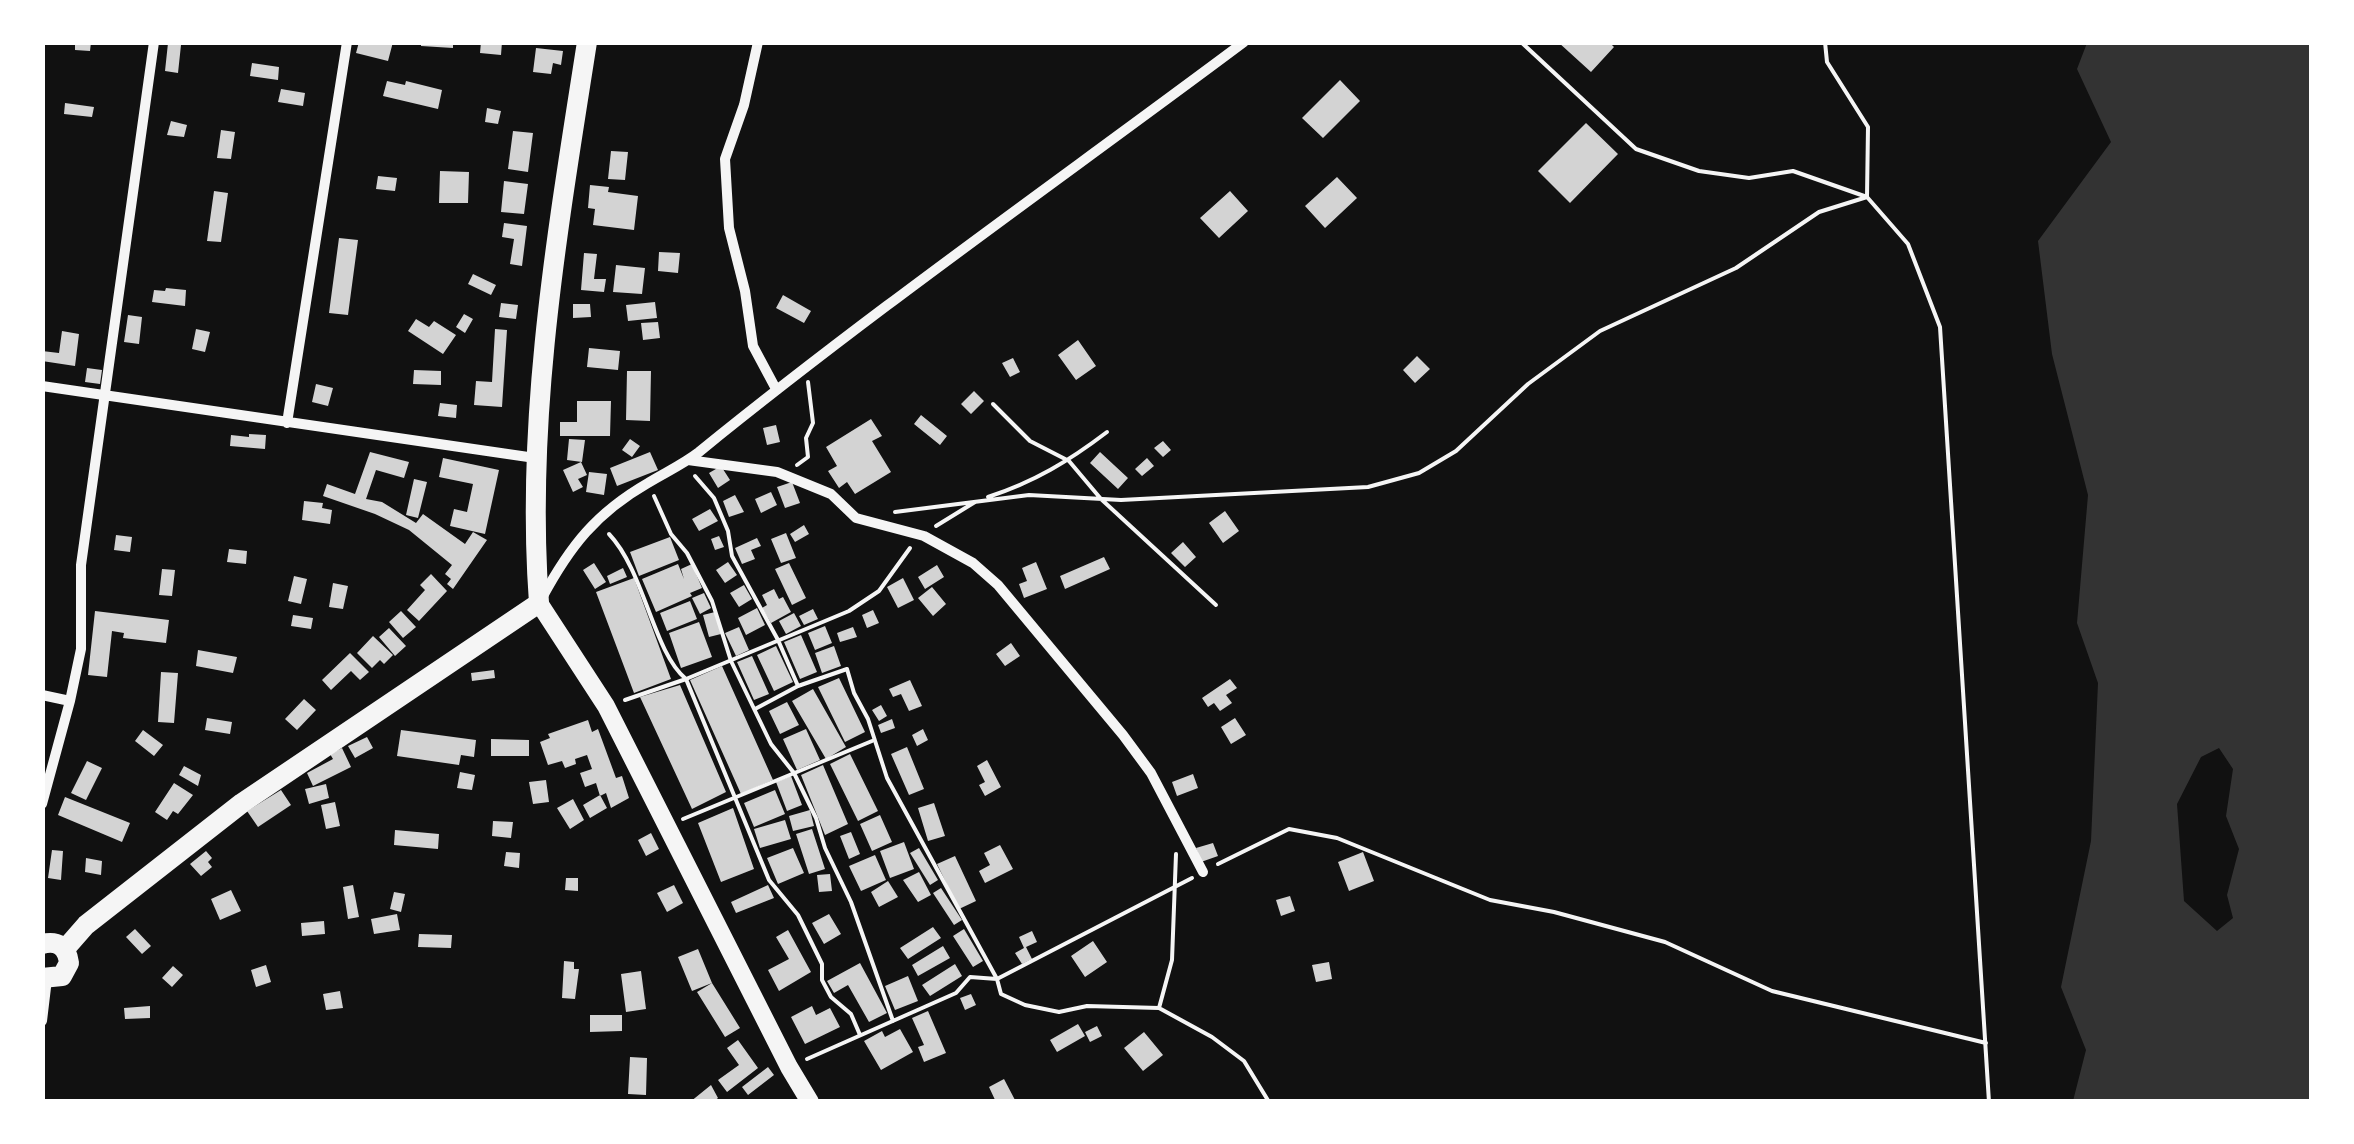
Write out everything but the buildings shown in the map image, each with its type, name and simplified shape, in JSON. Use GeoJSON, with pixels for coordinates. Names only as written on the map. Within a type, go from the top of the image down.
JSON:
{"type":"FeatureCollection","features":[{"type":"Feature","properties":{"kind":"main road"},"geometry":{"type":"LineString","coordinates":[[588,42],[554,252],[535,458],[539,603],[606,706],[810,1102]]}},
{"type":"Feature","properties":{"kind":"main road"},"geometry":{"type":"LineString","coordinates":[[65,949],[86,925],[242,803],[539,603]]}},
{"type":"Feature","properties":{"kind":"main road"},"geometry":{"type":"LineString","coordinates":[[42,944],[52,942],[65,949],[68,956],[62,976],[45,979]]}},
{"type":"Feature","properties":{"kind":"street"},"geometry":{"type":"LineString","coordinates":[[42,804],[81,649],[81,565],[154,42]]}},
{"type":"Feature","properties":{"kind":"street"},"geometry":{"type":"LineString","coordinates":[[288,423],[346,42]]}},
{"type":"Feature","properties":{"kind":"street"},"geometry":{"type":"LineString","coordinates":[[758,42],[744,105],[725,160],[730,228],[753,346],[776,390]]}},
{"type":"Feature","properties":{"kind":"street"},"geometry":{"type":"LineString","coordinates":[[539,603],[567,552],[595,521],[648,483],[678,469],[805,368],[1244,42]]}},
{"type":"Feature","properties":{"kind":"street"},"geometry":{"type":"LineString","coordinates":[[42,386],[535,458]]}},
{"type":"Feature","properties":{"kind":"street"},"geometry":{"type":"LineString","coordinates":[[688,460],[777,472],[830,494],[856,518],[924,536],[973,562],[998,584],[1123,736],[1179,822],[1203,872]]}},
{"type":"Feature","properties":{"kind":"street"},"geometry":{"type":"LineString","coordinates":[[42,696],[70,701]]}},
{"type":"Feature","properties":{"kind":"street"},"geometry":{"type":"LineString","coordinates":[[42,1020],[45,979]]}},
{"type":"Feature","properties":{"kind":"path"},"geometry":{"type":"LineString","coordinates":[[1522,42],[1636,148],[1699,171],[1748,178],[1794,171],[1868,197],[1908,244],[1940,326],[1989,1102]]}},
{"type":"Feature","properties":{"kind":"path"},"geometry":{"type":"LineString","coordinates":[[1825,42],[1827,62],[1868,127],[1868,197]]}},
{"type":"Feature","properties":{"kind":"path"},"geometry":{"type":"LineString","coordinates":[[891,512],[1029,496],[1101,499],[1368,487],[1418,473],[1456,450],[1528,384],[1600,330],[1736,268],[1819,212],[1868,197]]}},
{"type":"Feature","properties":{"kind":"path"},"geometry":{"type":"LineString","coordinates":[[777,472],[795,467],[808,457],[806,438],[813,423],[805,368]]}},
{"type":"Feature","properties":{"kind":"path"},"geometry":{"type":"LineString","coordinates":[[993,404],[1030,441],[1069,461],[1101,499],[1216,605]]}},
{"type":"Feature","properties":{"kind":"path"},"geometry":{"type":"LineString","coordinates":[[606,706],[686,679],[849,611],[879,591],[913,544],[946,518],[979,500],[1027,484],[1069,461],[1107,432]]}},
{"type":"Feature","properties":{"kind":"path"},"geometry":{"type":"LineString","coordinates":[[678,469],[694,475],[714,498],[728,531],[732,556],[798,686]]}},
{"type":"Feature","properties":{"kind":"path"},"geometry":{"type":"LineString","coordinates":[[648,483],[672,534],[688,553],[712,600],[731,661],[771,744],[794,773],[851,902],[893,1020]]}},
{"type":"Feature","properties":{"kind":"path"},"geometry":{"type":"LineString","coordinates":[[595,521],[626,558],[672,668],[686,679],[769,880],[785,896],[812,938],[830,997],[851,1014],[860,1035]]}},
{"type":"Feature","properties":{"kind":"path"},"geometry":{"type":"LineString","coordinates":[[754,709],[798,686],[847,669],[868,720],[872,741],[901,806],[998,979],[1002,994],[1026,1005],[1058,1012],[1087,1006],[1160,1008],[1244,1061],[1269,1102]]}},
{"type":"Feature","properties":{"kind":"path"},"geometry":{"type":"LineString","coordinates":[[669,825],[872,741]]}},
{"type":"Feature","properties":{"kind":"path"},"geometry":{"type":"LineString","coordinates":[[1160,1008],[1172,960],[1179,822]]}},
{"type":"Feature","properties":{"kind":"path"},"geometry":{"type":"LineString","coordinates":[[789,1067],[956,993],[970,977],[998,979],[1289,829],[1337,838],[1490,900],[1554,912],[1665,942],[1772,991],[1986,1043]]}},
{"type":"Feature","properties":{"kind":"shaded area"},"geometry":{"type":"Polygon","coordinates":[[[2087,43],[2311,43],[2311,1101],[2073,1101],[2086,1050],[2061,987],[2091,841],[2098,683],[2077,623],[2088,495],[2052,354],[2038,241],[2111,142],[2077,69],[2087,43]],[[2219,748],[2201,757],[2177,804],[2184,901],[2217,931],[2233,918],[2227,895],[2239,849],[2226,816],[2233,769],[2219,748]]]}}]}
